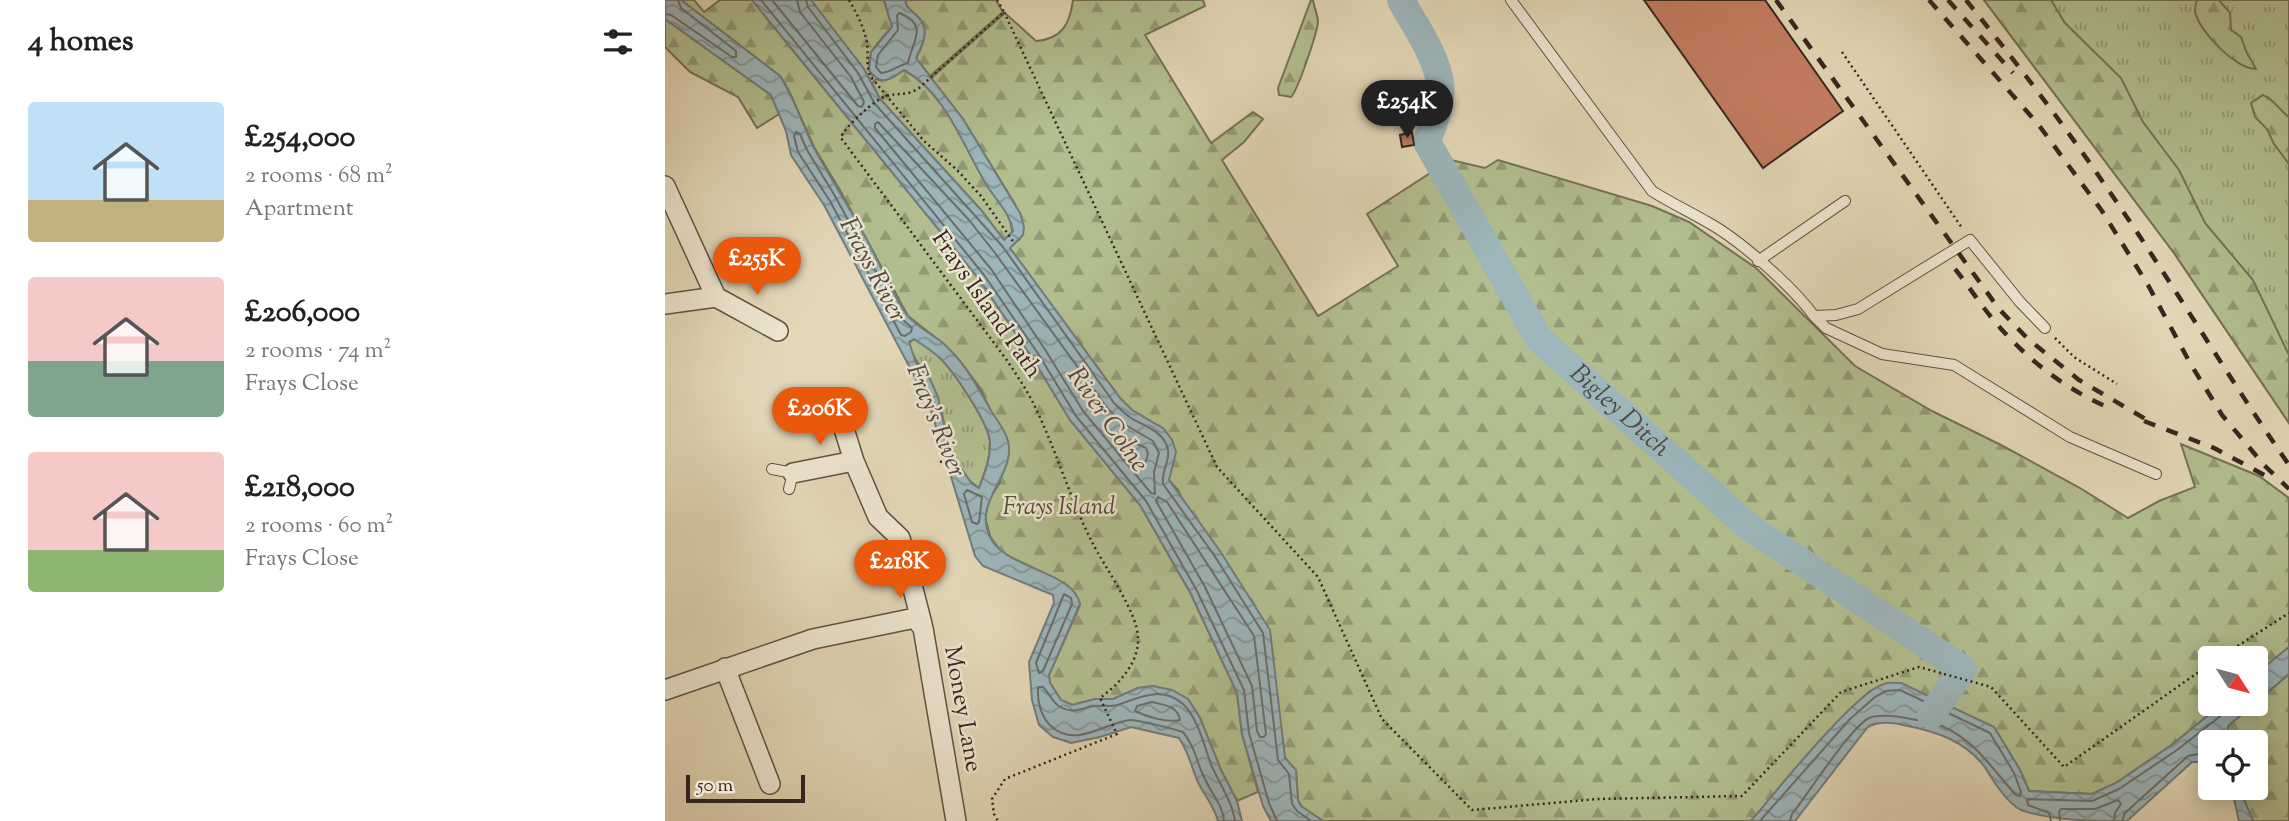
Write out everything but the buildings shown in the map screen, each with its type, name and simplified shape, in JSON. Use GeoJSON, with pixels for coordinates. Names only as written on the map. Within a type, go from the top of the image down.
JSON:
{"type":"FeatureCollection","features":[{"type":"Feature","properties":{"kind":"street"},"geometry":{"type":"LineString","coordinates":[[665,186],[716,297]]}},
{"type":"Feature","properties":{"kind":"street"},"geometry":{"type":"LineString","coordinates":[[665,304],[716,297],[778,331]]}},
{"type":"Feature","properties":{"kind":"street"},"geometry":{"type":"LineString","coordinates":[[840,416],[854,461],[879,517],[900,538],[922,624]]}},
{"type":"Feature","properties":{"kind":"street"},"geometry":{"type":"LineString","coordinates":[[791,481],[854,461]]}},
{"type":"Feature","properties":{"kind":"street","name":"Money Lane"},"geometry":{"type":"LineString","coordinates":[[665,690],[813,639],[914,618],[922,624],[956,821]]}},
{"type":"Feature","properties":{"kind":"street"},"geometry":{"type":"LineString","coordinates":[[725,668],[770,784]]}},
{"type":"Feature","properties":{"kind":"lane"},"geometry":{"type":"LineString","coordinates":[[1511,0],[1652,191],[1709,222],[1736,241],[1803,301],[1826,328],[1882,354],[1954,365],[2070,437],[2156,474]]}},
{"type":"Feature","properties":{"kind":"lane"},"geometry":{"type":"LineString","coordinates":[[1758,261],[1845,201]]}},
{"type":"Feature","properties":{"kind":"lane"},"geometry":{"type":"LineString","coordinates":[[1814,316],[1836,315],[1859,309],[1970,240],[2019,302],[2045,328]]}},
{"type":"Feature","properties":{"kind":"lane"},"geometry":{"type":"LineString","coordinates":[[772,469],[791,481]]}},
{"type":"Feature","properties":{"kind":"path"},"geometry":{"type":"LineString","coordinates":[[849,0],[863,25],[868,46],[867,69],[871,77],[924,141],[981,196],[1015,243]]}},
{"type":"Feature","properties":{"kind":"path"},"geometry":{"type":"LineString","coordinates":[[997,0],[1217,467],[1318,577],[1382,719],[1472,810],[1598,799],[1742,796],[1841,691],[1919,667],[1991,687],[2064,767],[2198,672]]}},
{"type":"Feature","properties":{"kind":"path"},"geometry":{"type":"LineString","coordinates":[[885,96],[905,95],[919,88],[1004,12]]}},
{"type":"Feature","properties":{"kind":"path"},"geometry":{"type":"LineString","coordinates":[[1842,52],[1970,240]]}},
{"type":"Feature","properties":{"kind":"path","name":"Frays Island Path"},"geometry":{"type":"LineString","coordinates":[[885,96],[844,129],[842,141],[991,338],[1030,397],[1091,541],[1128,608],[1139,635],[1137,650],[1130,667],[1117,685],[1100,698],[1117,734],[1005,779],[992,799],[998,821]]}},
{"type":"Feature","properties":{"kind":"path"},"geometry":{"type":"LineString","coordinates":[[2045,328],[2074,357],[2117,384]]}},
{"type":"Feature","properties":{"kind":"path"},"geometry":{"type":"LineString","coordinates":[[940,462],[956,457]]}},
{"type":"Feature","properties":{"kind":"path"},"geometry":{"type":"LineString","coordinates":[[2238,646],[2289,613]]}},
{"type":"Feature","properties":{"kind":"green space","name":"Frays Island"},"geometry":{"type":"Polygon","coordinates":[[[681,0],[694,0],[704,12],[720,0],[752,0],[979,279],[1070,420],[1140,505],[1191,594],[1237,693],[1242,734],[1258,792],[1237,801],[1200,718],[1188,699],[1153,686],[1139,688],[1113,699],[1095,699],[1072,705],[1061,700],[1050,683],[1049,675],[1080,605],[1044,573],[1002,553],[990,536],[985,517],[988,502],[1000,482],[990,409],[980,388],[945,345],[908,316],[814,147],[780,76],[681,0]]]}},
{"type":"Feature","properties":{"kind":"green space"},"geometry":{"type":"Polygon","coordinates":[[[810,0],[884,0],[892,27],[877,43],[870,56],[873,76],[870,80],[864,69],[810,0]]]}},
{"type":"Feature","properties":{"kind":"green space"},"geometry":{"type":"Polygon","coordinates":[[[905,0],[996,0],[1003,12],[930,76],[916,58],[925,35],[923,24],[905,0]]]}},
{"type":"Feature","properties":{"kind":"green space"},"geometry":{"type":"Polygon","coordinates":[[[1073,0],[1203,0],[1205,6],[1145,35],[1211,143],[1253,112],[1263,119],[1244,142],[1222,160],[1318,316],[1398,266],[1367,214],[1438,168],[1534,341],[1745,532],[1959,669],[1937,701],[1901,683],[1870,691],[1845,714],[1751,821],[1323,821],[1301,806],[1298,800],[1296,771],[1285,758],[1279,716],[1178,490],[1169,480],[1164,429],[1132,410],[1120,398],[1009,247],[1020,239],[1015,204],[963,119],[931,78],[1005,13],[1036,41],[1052,37],[1067,23],[1073,0]]]}},
{"type":"Feature","properties":{"kind":"green space"},"geometry":{"type":"Polygon","coordinates":[[[1311,0],[1318,22],[1307,61],[1291,97],[1279,95],[1278,88],[1311,0]]]}},
{"type":"Feature","properties":{"kind":"green space"},"geometry":{"type":"Polygon","coordinates":[[[1984,0],[2289,0],[2289,423],[2174,253],[1984,0]]]}},
{"type":"Feature","properties":{"kind":"green space"},"geometry":{"type":"Polygon","coordinates":[[[1984,0],[2051,0],[2065,23],[2121,78],[2143,122],[2179,170],[2205,223],[2253,280],[2289,355],[2289,423],[2174,253],[1984,0]]]}},
{"type":"Feature","properties":{"kind":"green space"},"geometry":{"type":"Polygon","coordinates":[[[2197,0],[2219,0],[2230,13],[2231,30],[2241,37],[2256,69],[2239,63],[2219,48],[2198,19],[2195,11],[2197,0]]]}},
{"type":"Feature","properties":{"kind":"green space"},"geometry":{"type":"Polygon","coordinates":[[[665,19],[771,95],[779,114],[757,128],[738,97],[690,72],[665,47],[665,19]]]}},
{"type":"Feature","properties":{"kind":"green space"},"geometry":{"type":"Polygon","coordinates":[[[904,70],[932,92],[943,106],[987,185],[1007,213],[1012,233],[1004,240],[981,210],[880,99],[872,83],[876,79],[882,81],[904,70]]]}},
{"type":"Feature","properties":{"kind":"green space"},"geometry":{"type":"Polygon","coordinates":[[[2263,95],[2289,117],[2289,164],[2267,129],[2255,117],[2251,103],[2263,95]]]}},
{"type":"Feature","properties":{"kind":"green space"},"geometry":{"type":"Polygon","coordinates":[[[1451,160],[1485,168],[1498,160],[1652,206],[1689,222],[1756,268],[1855,366],[1932,411],[2080,488],[2128,518],[2159,501],[2195,487],[2181,444],[2259,476],[2289,498],[2289,647],[2268,664],[2268,646],[2198,646],[2198,716],[2207,716],[2173,744],[2116,783],[2092,794],[2029,791],[2020,770],[1994,727],[1946,705],[1970,668],[1753,524],[1544,338],[1451,160]]]}},
{"type":"Feature","properties":{"kind":"green space"},"geometry":{"type":"Polygon","coordinates":[[[914,339],[934,352],[946,365],[961,385],[988,433],[990,447],[979,488],[967,478],[952,453],[936,394],[915,359],[909,343],[914,339]]]}},
{"type":"Feature","properties":{"kind":"green space"},"geometry":{"type":"Polygon","coordinates":[[[2289,674],[2289,821],[2253,821],[2244,800],[2268,800],[2268,730],[2228,730],[2228,726],[2240,716],[2268,716],[2268,692],[2289,674]]]}},
{"type":"Feature","properties":{"kind":"water"},"geometry":{"type":"Polygon","coordinates":[[[665,0],[681,0],[780,76],[814,148],[901,306],[911,319],[944,344],[958,359],[1003,428],[1009,453],[986,511],[990,537],[998,548],[1010,557],[1065,584],[1075,593],[1080,604],[1049,675],[1050,683],[1061,700],[1072,705],[1095,699],[1113,699],[1138,688],[1153,686],[1172,690],[1188,699],[1200,718],[1237,801],[1242,821],[1218,821],[1179,738],[1131,727],[1071,743],[1053,737],[1039,725],[1032,700],[1029,662],[1054,603],[1053,595],[983,566],[975,556],[929,404],[824,205],[791,155],[786,131],[771,95],[665,19],[665,0]],[[914,339],[909,342],[916,363],[930,379],[938,397],[950,452],[972,484],[979,488],[990,453],[988,433],[977,410],[953,374],[940,358],[914,339]]]}},
{"type":"Feature","properties":{"kind":"water","name":"River Colne"},"geometry":{"type":"Polygon","coordinates":[[[752,0],[811,0],[864,69],[880,99],[981,210],[1004,240],[1013,231],[1009,218],[986,184],[952,121],[931,92],[904,70],[894,77],[882,80],[869,70],[871,52],[892,27],[884,0],[905,0],[908,8],[922,22],[925,32],[916,58],[963,119],[1020,213],[1023,235],[1010,248],[1120,398],[1132,410],[1164,429],[1172,440],[1176,452],[1169,480],[1220,551],[1270,630],[1285,758],[1296,770],[1298,800],[1301,806],[1323,821],[1271,821],[1263,806],[1242,734],[1237,693],[1191,594],[1140,505],[1070,420],[979,279],[752,0]]]}},
{"type":"Feature","properties":{"kind":"water"},"geometry":{"type":"Polygon","coordinates":[[[2289,647],[2289,674],[2268,692],[2268,664],[2289,647]]]}},
{"type":"Feature","properties":{"kind":"water"},"geometry":{"type":"Polygon","coordinates":[[[1890,683],[1901,683],[1994,727],[2020,770],[2029,791],[2092,794],[2116,783],[2173,744],[2207,716],[2240,716],[2228,726],[2228,730],[2198,730],[2198,762],[2192,762],[2127,821],[2059,818],[2021,810],[2006,797],[1978,759],[1960,744],[1927,730],[1884,723],[1867,728],[1795,821],[1751,821],[1835,724],[1871,691],[1890,683]]]}},
{"type":"Feature","properties":{"kind":"water"},"geometry":{"type":"Polygon","coordinates":[[[2234,800],[2244,800],[2253,821],[2239,821],[2234,800]]]}},
{"type":"Feature","properties":{"kind":"waterway","name":"Bigley Ditch"},"geometry":{"type":"LineString","coordinates":[[1401,0],[1438,72],[1441,90],[1439,105],[1427,142],[1539,339],[1749,527],[1963,669],[1931,715]]}},
{"type":"Feature","properties":{"kind":"railway"},"geometry":{"type":"LineString","coordinates":[[1776,0],[1999,309],[2028,339],[2079,380],[2154,424]]}},
{"type":"Feature","properties":{"kind":"railway"},"geometry":{"type":"LineString","coordinates":[[1929,0],[2038,124],[2102,211],[2148,285],[2222,415],[2264,465],[2289,489]]}},
{"type":"Feature","properties":{"kind":"railway"},"geometry":{"type":"LineString","coordinates":[[1948,0],[2013,73]]}},
{"type":"Feature","properties":{"kind":"railway"},"geometry":{"type":"LineString","coordinates":[[1966,0],[2090,164],[2289,465]]}},
{"type":"Feature","properties":{"kind":"railway"},"geometry":{"type":"LineString","coordinates":[[1955,269],[1996,323],[2023,352],[2070,387],[2105,406]]}},
{"type":"Feature","properties":{"kind":"railway"},"geometry":{"type":"LineString","coordinates":[[2144,421],[2214,448],[2268,477]]}},
{"type":"Feature","properties":{"kind":"water label","name":"Frays River"},"geometry":{"type":"Point","coordinates":[872,270]}},
{"type":"Feature","properties":{"kind":"water label","name":"Fray's River"},"geometry":{"type":"Point","coordinates":[935,421]}}]}
